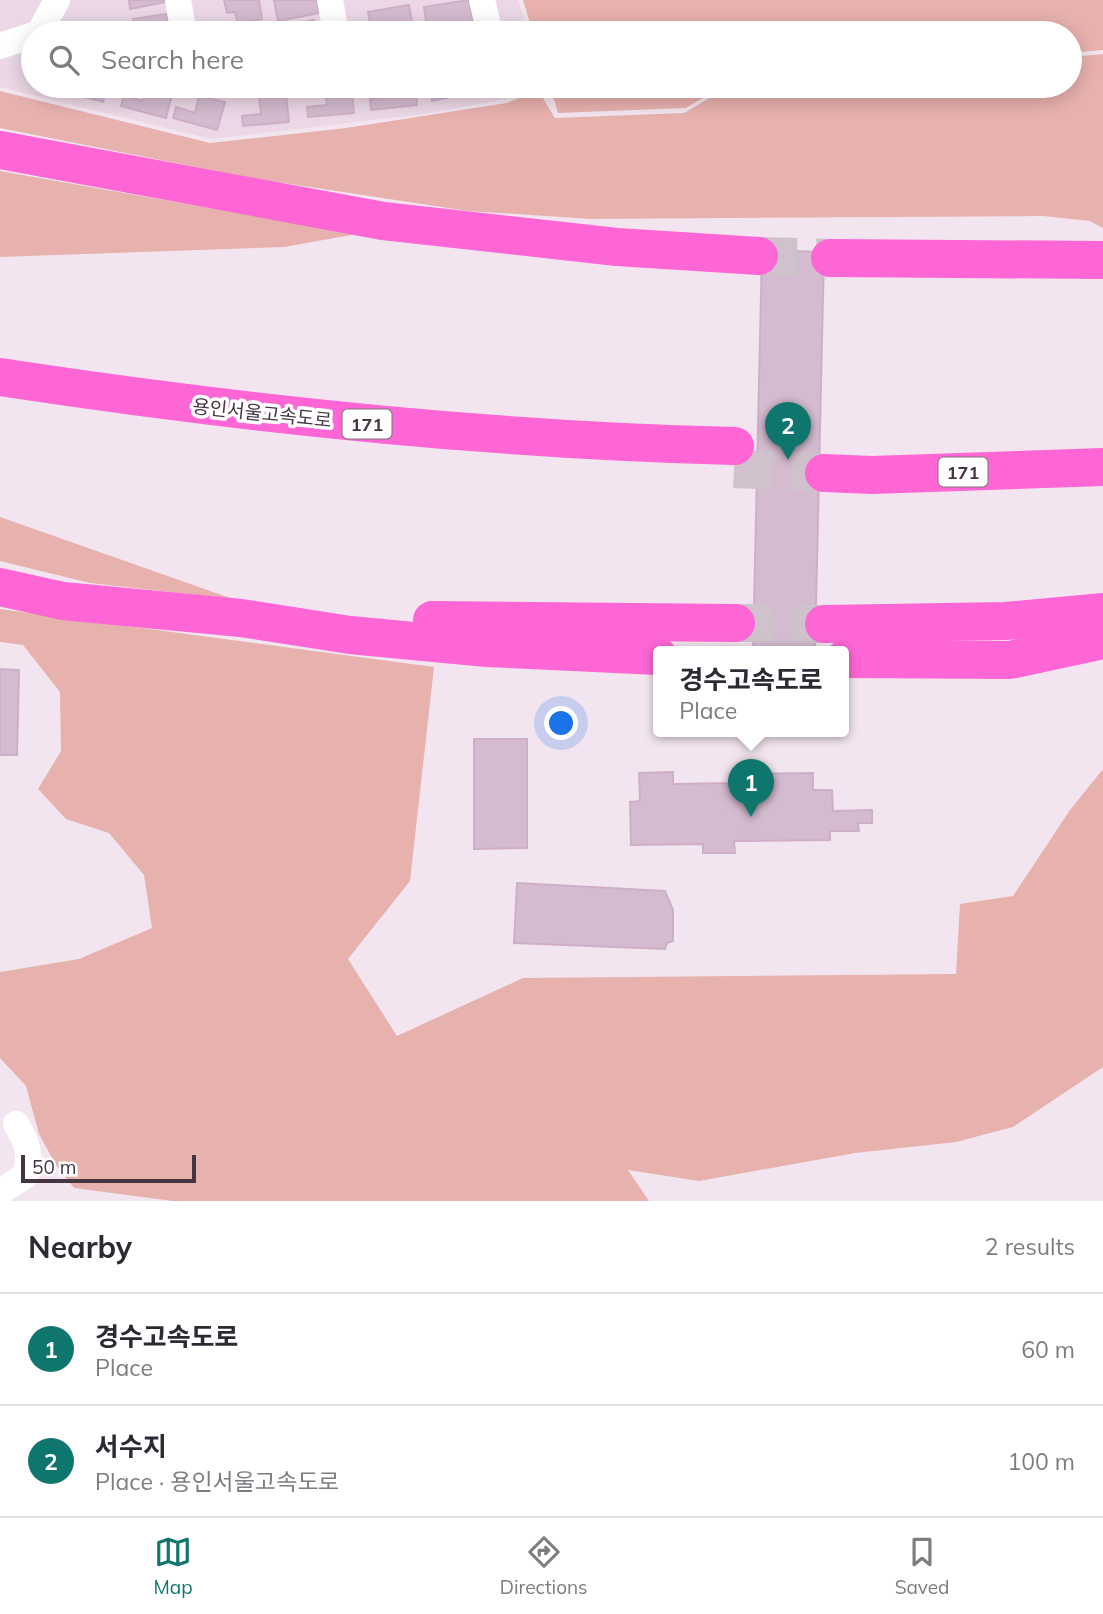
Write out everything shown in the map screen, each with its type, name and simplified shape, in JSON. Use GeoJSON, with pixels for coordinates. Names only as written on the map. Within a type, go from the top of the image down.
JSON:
{"type":"FeatureCollection","features":[{"type":"Feature","properties":{"kind":"highway"},"geometry":{"type":"LineString","coordinates":[[0,150],[383,221],[617,247],[759,256]]}},
{"type":"Feature","properties":{"kind":"highway"},"geometry":{"type":"LineString","coordinates":[[830,258],[1103,260]]}},
{"type":"Feature","properties":{"kind":"highway","name":"용인서울고속도로"},"geometry":{"type":"LineString","coordinates":[[0,377],[167,402],[330,421],[624,442],[735,458],[307,444],[0,400]]}},
{"type":"Feature","properties":{"kind":"highway","name":"171"},"geometry":{"type":"LineString","coordinates":[[1103,445],[909,452],[824,461],[872,475],[1103,467]]}},
{"type":"Feature","properties":{"kind":"highway"},"geometry":{"type":"LineString","coordinates":[[0,587],[63,601],[241,618],[350,635],[473,646],[653,656]]}},
{"type":"Feature","properties":{"kind":"highway"},"geometry":{"type":"LineString","coordinates":[[824,625],[1005,621],[1103,612]]}},
{"type":"Feature","properties":{"kind":"highway"},"geometry":{"type":"LineString","coordinates":[[241,618],[736,623]]}},
{"type":"Feature","properties":{"kind":"highway"},"geometry":{"type":"LineString","coordinates":[[849,659],[1010,660],[1045,655],[1103,640]]}},
{"type":"Feature","properties":{"kind":"street"},"geometry":{"type":"LineString","coordinates":[[47,21],[57,0]]}},
{"type":"Feature","properties":{"kind":"street"},"geometry":{"type":"LineString","coordinates":[[178,0],[182,21]]}},
{"type":"Feature","properties":{"kind":"street"},"geometry":{"type":"LineString","coordinates":[[330,0],[334,21]]}},
{"type":"Feature","properties":{"kind":"street"},"geometry":{"type":"LineString","coordinates":[[482,0],[487,21]]}},
{"type":"Feature","properties":{"kind":"street"},"geometry":{"type":"LineString","coordinates":[[0,46],[21,39]]}},
{"type":"Feature","properties":{"kind":"street"},"geometry":{"type":"LineString","coordinates":[[0,1192],[25,1176],[30,1158],[26,1140],[16,1124]]}},
{"type":"Feature","properties":{"kind":"shaded area"},"geometry":{"type":"Polygon","coordinates":[[[0,0],[518,0],[525,21],[21,21],[21,92],[0,87],[0,0]]]}},
{"type":"Feature","properties":{"kind":"shaded area"},"geometry":{"type":"Polygon","coordinates":[[[523,0],[1103,0],[1103,50],[1082,52],[1082,21],[529,21],[523,0]]]}},
{"type":"Feature","properties":{"kind":"shaded area"},"geometry":{"type":"Polygon","coordinates":[[[1103,54],[1103,228],[1090,221],[1043,216],[591,219],[468,211],[251,178],[0,128],[0,91],[210,143],[346,128],[507,103],[519,98],[543,98],[555,118],[684,113],[710,98],[1082,98],[1082,56],[1103,54]]]}},
{"type":"Feature","properties":{"kind":"shaded area"},"geometry":{"type":"Polygon","coordinates":[[[45,98],[507,98],[425,114],[211,139],[45,98]]]}},
{"type":"Feature","properties":{"kind":"shaded area"},"geometry":{"type":"Polygon","coordinates":[[[554,98],[703,98],[686,108],[558,113],[554,98]]]}},
{"type":"Feature","properties":{"kind":"shaded area"},"geometry":{"type":"Polygon","coordinates":[[[0,171],[357,234],[284,247],[0,257],[0,171]]]}},
{"type":"Feature","properties":{"kind":"shaded area"},"geometry":{"type":"Polygon","coordinates":[[[0,517],[233,599],[90,583],[0,561],[0,517]]]}},
{"type":"Feature","properties":{"kind":"shaded area"},"geometry":{"type":"Polygon","coordinates":[[[0,609],[434,667],[410,881],[348,959],[397,1036],[523,978],[956,974],[960,904],[1013,896],[1070,810],[1103,769],[1103,1067],[1013,1127],[956,1142],[855,1153],[699,1181],[628,1170],[649,1201],[173,1201],[74,1188],[56,1165],[39,1134],[26,1086],[0,1058],[0,972],[79,959],[152,928],[144,875],[109,833],[66,819],[38,789],[61,751],[60,692],[23,645],[0,642],[0,609]]]}},
{"type":"Feature","properties":{"kind":"building"},"geometry":{"type":"Polygon","coordinates":[[[129,0],[171,0],[171,1],[130,9],[129,0]]]}},
{"type":"Feature","properties":{"kind":"building"},"geometry":{"type":"Polygon","coordinates":[[[224,0],[259,0],[262,19],[237,21],[235,12],[227,13],[224,0]]]}},
{"type":"Feature","properties":{"kind":"building"},"geometry":{"type":"Polygon","coordinates":[[[274,0],[317,0],[319,13],[278,21],[274,0]]]}},
{"type":"Feature","properties":{"kind":"building"},"geometry":{"type":"Polygon","coordinates":[[[469,0],[473,21],[426,21],[424,7],[469,0]]]}},
{"type":"Feature","properties":{"kind":"building"},"geometry":{"type":"Polygon","coordinates":[[[409,5],[412,21],[370,21],[368,12],[409,5]]]}},
{"type":"Feature","properties":{"kind":"building"},"geometry":{"type":"Polygon","coordinates":[[[166,14],[167,21],[133,21],[166,14]]]}},
{"type":"Feature","properties":{"kind":"building"},"geometry":{"type":"Polygon","coordinates":[[[88,98],[104,98],[103,102],[88,98]]]}},
{"type":"Feature","properties":{"kind":"building"},"geometry":{"type":"Polygon","coordinates":[[[123,98],[143,101],[144,98],[171,98],[166,118],[121,106],[123,98]]]}},
{"type":"Feature","properties":{"kind":"building"},"geometry":{"type":"Polygon","coordinates":[[[199,98],[225,102],[217,130],[173,118],[176,107],[195,113],[199,98]]]}},
{"type":"Feature","properties":{"kind":"building"},"geometry":{"type":"Polygon","coordinates":[[[259,98],[286,98],[289,122],[243,126],[242,116],[261,114],[259,98]]]}},
{"type":"Feature","properties":{"kind":"building"},"geometry":{"type":"Polygon","coordinates":[[[326,98],[352,98],[354,113],[308,117],[307,107],[327,105],[326,98]]]}},
{"type":"Feature","properties":{"kind":"building"},"geometry":{"type":"Polygon","coordinates":[[[416,98],[417,105],[371,110],[370,99],[416,98]]]}},
{"type":"Feature","properties":{"kind":"building"},"geometry":{"type":"Polygon","coordinates":[[[762,250],[824,252],[815,646],[753,646],[762,250]]]}},
{"type":"Feature","properties":{"kind":"building"},"geometry":{"type":"Polygon","coordinates":[[[0,669],[19,670],[17,755],[0,755],[0,669]]]}},
{"type":"Feature","properties":{"kind":"building"},"geometry":{"type":"Polygon","coordinates":[[[474,739],[527,739],[527,848],[474,849],[474,739]]]}},
{"type":"Feature","properties":{"kind":"building"},"geometry":{"type":"Polygon","coordinates":[[[673,772],[673,784],[732,783],[736,774],[813,773],[813,790],[832,790],[833,811],[872,810],[872,823],[858,823],[859,831],[830,831],[830,840],[734,841],[735,853],[703,853],[703,844],[631,845],[630,802],[640,801],[639,773],[673,772]]]}},
{"type":"Feature","properties":{"kind":"building"},"geometry":{"type":"Polygon","coordinates":[[[517,883],[665,891],[673,910],[673,941],[667,943],[665,949],[514,943],[517,883]]]}},
{"type":"Feature","properties":{"kind":"tunnel"},"geometry":{"type":"LineString","coordinates":[[759,256],[830,258]]}},
{"type":"Feature","properties":{"kind":"tunnel"},"geometry":{"type":"LineString","coordinates":[[734,469],[824,473]]}},
{"type":"Feature","properties":{"kind":"tunnel"},"geometry":{"type":"LineString","coordinates":[[736,623],[824,624]]}},
{"type":"Feature","properties":{"kind":"place","name":"서수지"},"geometry":{"type":"Point","coordinates":[788,460]}},
{"type":"Feature","properties":{"kind":"place","name":"경수고속도로"},"geometry":{"type":"Point","coordinates":[751,817]}}]}
